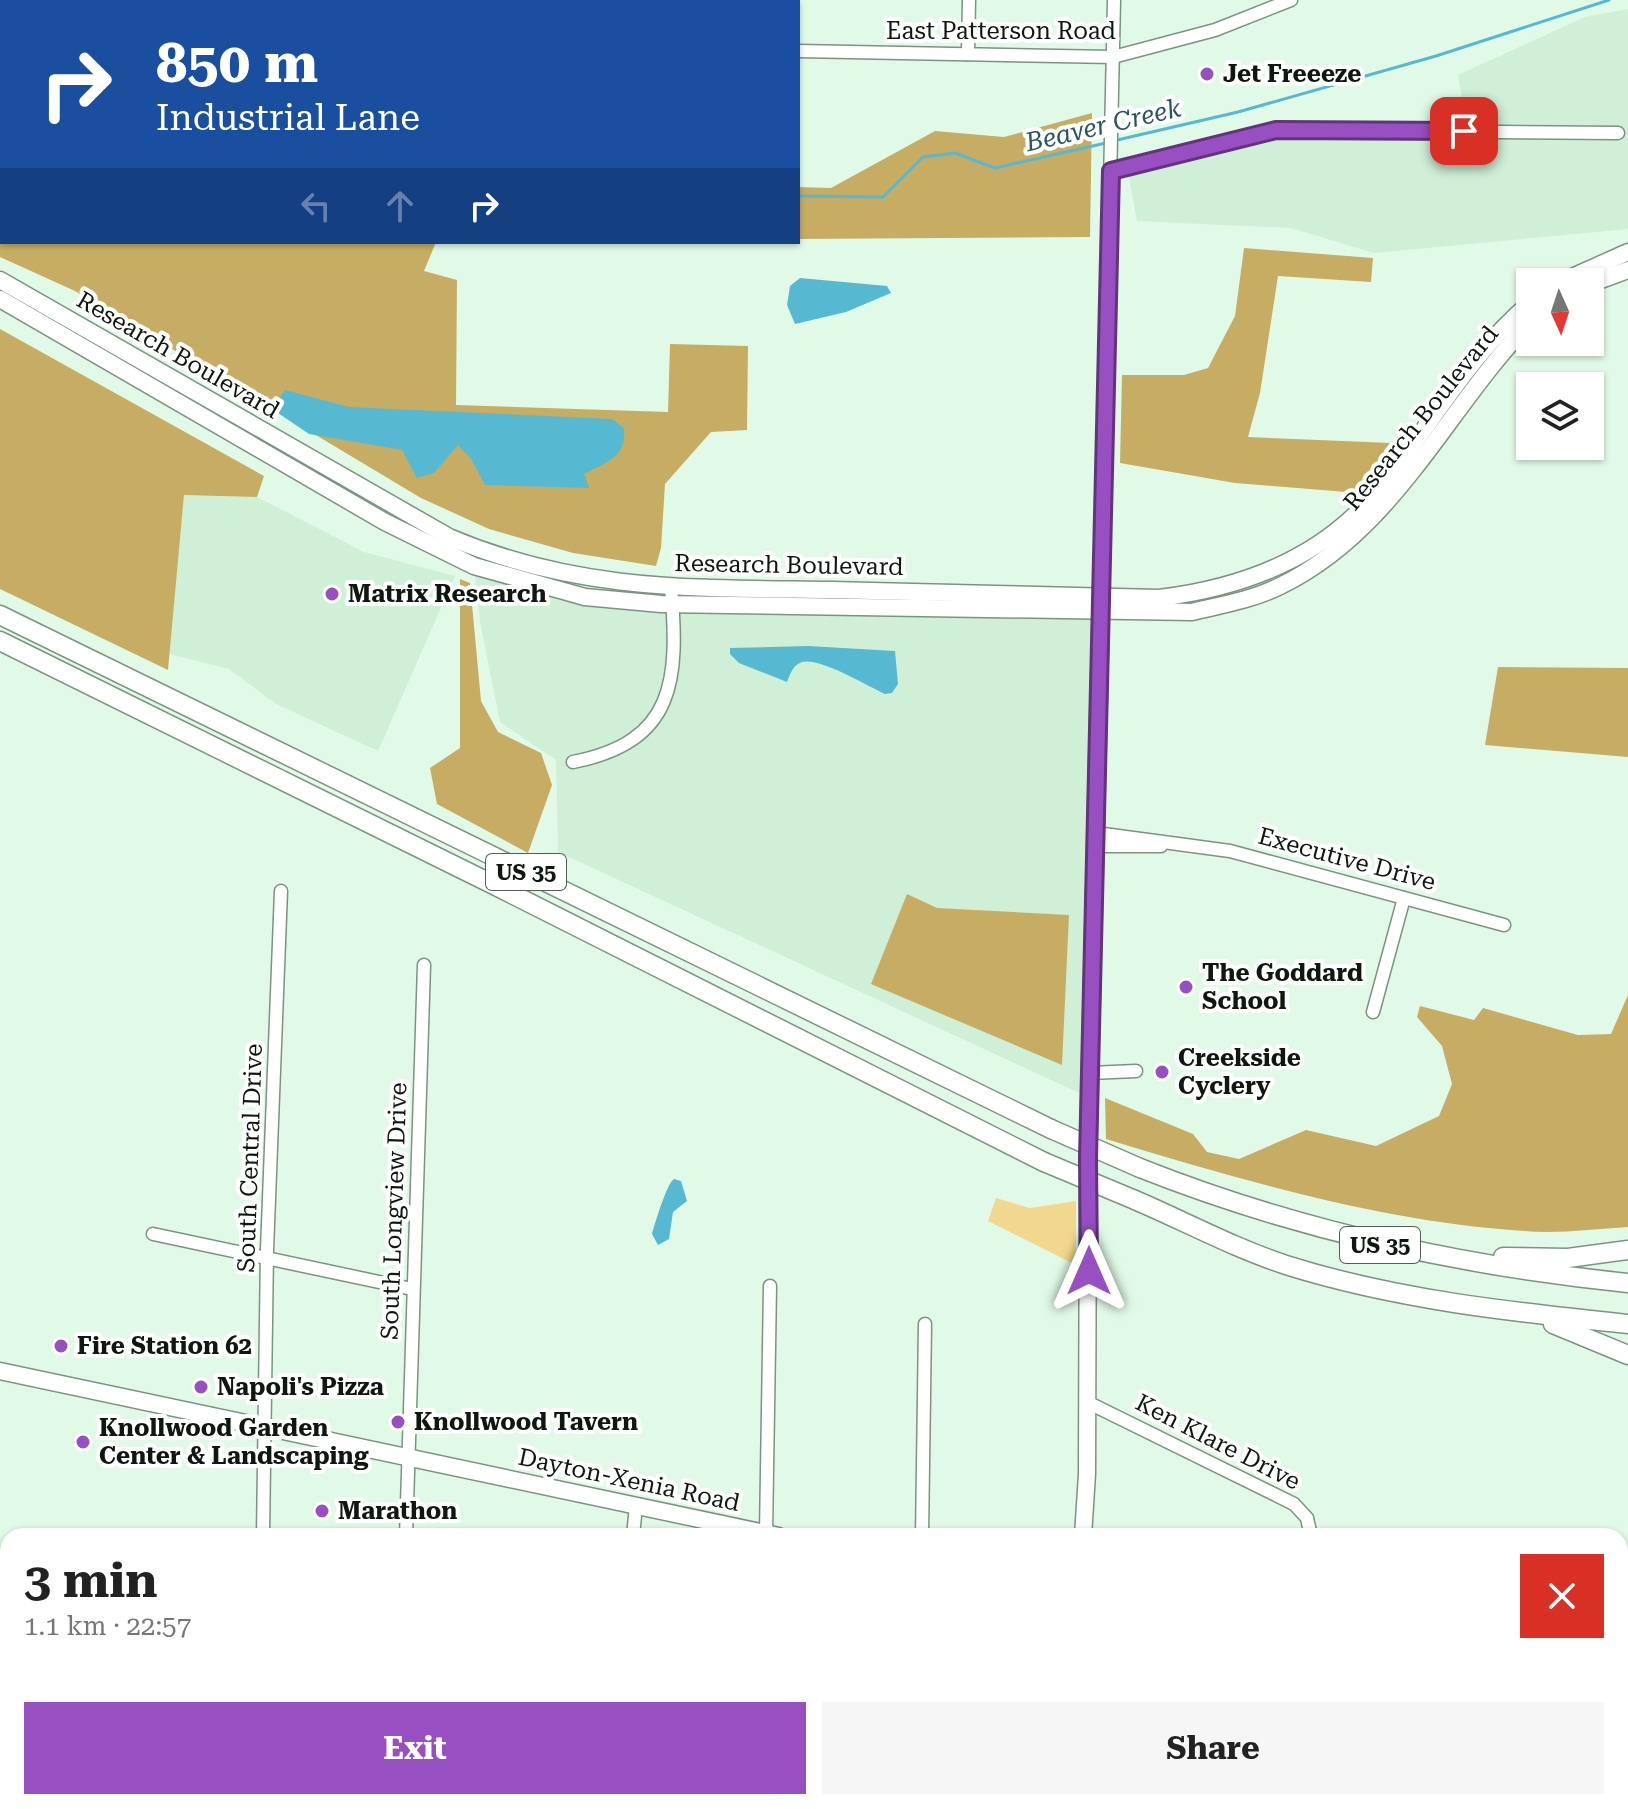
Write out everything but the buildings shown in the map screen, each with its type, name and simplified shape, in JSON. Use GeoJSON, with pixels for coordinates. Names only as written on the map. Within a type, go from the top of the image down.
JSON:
{"type":"FeatureCollection","features":[{"type":"Feature","properties":{"kind":"highway","name":"US 35"},"geometry":{"type":"LineString","coordinates":[[0,615],[1051,1129],[1140,1168],[1287,1221],[1392,1248],[1491,1266],[1628,1283]]}},
{"type":"Feature","properties":{"kind":"highway","name":"US 35"},"geometry":{"type":"LineString","coordinates":[[0,641],[1044,1162],[1194,1226],[1261,1250],[1419,1288],[1482,1300],[1628,1317]]}},
{"type":"Feature","properties":{"kind":"highway"},"geometry":{"type":"LineString","coordinates":[[1192,1189],[1371,1235],[1489,1256],[1568,1258],[1628,1250]]}},
{"type":"Feature","properties":{"kind":"highway"},"geometry":{"type":"LineString","coordinates":[[1194,1226],[1283,1264],[1352,1283],[1442,1302],[1628,1324]]}},
{"type":"Feature","properties":{"kind":"highway"},"geometry":{"type":"LineString","coordinates":[[1524,1313],[1587,1335],[1628,1355]]}},
{"type":"Feature","properties":{"kind":"main road"},"geometry":{"type":"LineString","coordinates":[[1592,268],[1628,252]]}},
{"type":"Feature","properties":{"kind":"main road"},"geometry":{"type":"LineString","coordinates":[[1604,279],[1628,270]]}},
{"type":"Feature","properties":{"kind":"main road","name":"Research Boulevard"},"geometry":{"type":"LineString","coordinates":[[0,280],[449,537],[527,566],[672,596]]}},
{"type":"Feature","properties":{"kind":"main road","name":"Research Boulevard"},"geometry":{"type":"LineString","coordinates":[[0,299],[385,522],[474,566],[585,597],[1101,603],[1192,612],[1244,600],[1280,586],[1348,544],[1382,511],[1499,354],[1516,336]]}},
{"type":"Feature","properties":{"kind":"main road","name":"Research Boulevard"},"geometry":{"type":"LineString","coordinates":[[1101,603],[1214,590],[1277,568],[1317,545],[1373,497],[1470,364],[1500,328],[1516,315]]}},
{"type":"Feature","properties":{"kind":"main road"},"geometry":{"type":"LineString","coordinates":[[1083,1528],[1089,1403],[1090,1073],[1101,603]]}},
{"type":"Feature","properties":{"kind":"main road","name":"Dayton-Xenia Road"},"geometry":{"type":"LineString","coordinates":[[0,1371],[739,1528]]}},
{"type":"Feature","properties":{"kind":"street"},"geometry":{"type":"LineString","coordinates":[[968,54],[969,0]]}},
{"type":"Feature","properties":{"kind":"street"},"geometry":{"type":"LineString","coordinates":[[1101,603],[1114,0]]}},
{"type":"Feature","properties":{"kind":"street","name":"East Patterson Road"},"geometry":{"type":"LineString","coordinates":[[800,51],[1113,57],[1215,30],[1291,0]]}},
{"type":"Feature","properties":{"kind":"street"},"geometry":{"type":"LineString","coordinates":[[1111,171],[1276,130],[1618,133]]}},
{"type":"Feature","properties":{"kind":"street"},"geometry":{"type":"LineString","coordinates":[[573,762],[602,756],[628,745],[657,715],[671,675],[672,596]]}},
{"type":"Feature","properties":{"kind":"street","name":"Executive Drive"},"geometry":{"type":"LineString","coordinates":[[1096,840],[1176,843],[1230,851],[1504,925]]}},
{"type":"Feature","properties":{"kind":"street","name":"South Central Drive"},"geometry":{"type":"LineString","coordinates":[[263,1528],[268,1257],[281,891]]}},
{"type":"Feature","properties":{"kind":"street"},"geometry":{"type":"LineString","coordinates":[[1373,1012],[1404,898]]}},
{"type":"Feature","properties":{"kind":"street","name":"South Longview Drive"},"geometry":{"type":"LineString","coordinates":[[406,1528],[424,965]]}},
{"type":"Feature","properties":{"kind":"street"},"geometry":{"type":"LineString","coordinates":[[1090,1073],[1136,1071]]}},
{"type":"Feature","properties":{"kind":"street"},"geometry":{"type":"LineString","coordinates":[[153,1234],[412,1289]]}},
{"type":"Feature","properties":{"kind":"street"},"geometry":{"type":"LineString","coordinates":[[770,1286],[772,1528]]}},
{"type":"Feature","properties":{"kind":"street"},"geometry":{"type":"LineString","coordinates":[[922,1528],[925,1324]]}},
{"type":"Feature","properties":{"kind":"street","name":"Ken Klare Drive"},"geometry":{"type":"LineString","coordinates":[[1089,1403],[1294,1504],[1307,1518],[1309,1528]]}},
{"type":"Feature","properties":{"kind":"street"},"geometry":{"type":"LineString","coordinates":[[634,1528],[636,1506]]}},
{"type":"Feature","properties":{"kind":"shaded area"},"geometry":{"type":"Polygon","coordinates":[[[1628,9],[1628,229],[1374,253],[1291,228],[1137,221],[1126,161],[1270,124],[1466,127],[1458,75],[1585,17],[1628,9]]]}},
{"type":"Feature","properties":{"kind":"shaded area"},"geometry":{"type":"Polygon","coordinates":[[[1092,113],[1090,237],[800,239],[800,187],[831,188],[935,131],[1004,137],[1092,113]]]}},
{"type":"Feature","properties":{"kind":"shaded area"},"geometry":{"type":"Polygon","coordinates":[[[0,244],[435,244],[424,271],[457,280],[456,405],[668,412],[670,344],[748,346],[747,430],[711,432],[665,484],[661,548],[656,566],[573,553],[489,529],[421,498],[75,291],[0,257],[0,244]]]}},
{"type":"Feature","properties":{"kind":"shaded area"},"geometry":{"type":"Polygon","coordinates":[[[1244,248],[1373,258],[1371,282],[1278,276],[1260,393],[1248,437],[1391,443],[1358,493],[1235,483],[1120,463],[1122,375],[1184,375],[1208,368],[1235,316],[1244,248]]]}},
{"type":"Feature","properties":{"kind":"shaded area"},"geometry":{"type":"Polygon","coordinates":[[[0,329],[264,476],[257,497],[184,495],[168,670],[0,589],[0,329]]]}},
{"type":"Feature","properties":{"kind":"shaded area"},"geometry":{"type":"Polygon","coordinates":[[[184,495],[257,497],[364,552],[455,576],[378,751],[276,704],[229,669],[169,654],[184,495]]]}},
{"type":"Feature","properties":{"kind":"shaded area"},"geometry":{"type":"Polygon","coordinates":[[[474,566],[585,597],[1101,610],[1090,1098],[558,852],[556,760],[500,722],[480,621],[474,566]]]}},
{"type":"Feature","properties":{"kind":"shaded area"},"geometry":{"type":"Polygon","coordinates":[[[460,579],[470,583],[481,701],[498,732],[541,753],[552,785],[528,853],[437,804],[430,768],[460,748],[460,579]]]}},
{"type":"Feature","properties":{"kind":"shaded area"},"geometry":{"type":"Polygon","coordinates":[[[1498,667],[1628,668],[1628,757],[1485,745],[1498,667]]]}},
{"type":"Feature","properties":{"kind":"shaded area"},"geometry":{"type":"Polygon","coordinates":[[[907,894],[937,908],[1069,915],[1062,1065],[871,984],[907,894]]]}},
{"type":"Feature","properties":{"kind":"shaded area"},"geometry":{"type":"Polygon","coordinates":[[[1628,995],[1628,1227],[1537,1232],[1417,1219],[1260,1184],[1106,1139],[1105,1098],[1193,1134],[1207,1152],[1239,1159],[1306,1130],[1376,1146],[1439,1116],[1452,1084],[1442,1046],[1417,1017],[1420,1006],[1474,1020],[1483,1008],[1578,1035],[1611,1034],[1628,995]]]}},
{"type":"Feature","properties":{"kind":"shaded area"},"geometry":{"type":"Polygon","coordinates":[[[996,1198],[1030,1208],[1076,1201],[1076,1265],[988,1221],[996,1198]]]}},
{"type":"Feature","properties":{"kind":"water"},"geometry":{"type":"Polygon","coordinates":[[[800,278],[887,286],[891,293],[846,312],[795,324],[787,305],[790,286],[800,278]]]}},
{"type":"Feature","properties":{"kind":"water"},"geometry":{"type":"Polygon","coordinates":[[[285,390],[349,407],[612,419],[624,428],[624,438],[613,458],[584,474],[589,488],[485,485],[471,459],[458,445],[434,473],[417,478],[402,450],[309,434],[272,409],[285,390]]]}},
{"type":"Feature","properties":{"kind":"water"},"geometry":{"type":"Polygon","coordinates":[[[808,646],[895,651],[898,684],[892,693],[885,694],[831,668],[810,662],[796,665],[787,682],[739,663],[730,654],[730,648],[808,646]]]}},
{"type":"Feature","properties":{"kind":"water"},"geometry":{"type":"Polygon","coordinates":[[[674,1179],[681,1181],[687,1201],[673,1212],[669,1239],[658,1245],[652,1234],[665,1195],[674,1179]]]}},
{"type":"Feature","properties":{"kind":"waterway","name":"Beaver Creek"},"geometry":{"type":"LineString","coordinates":[[1113,141],[1238,112],[1436,56],[1609,0]]}},
{"type":"Feature","properties":{"kind":"waterway","name":"Beaver Creek"},"geometry":{"type":"LineString","coordinates":[[800,196],[883,197],[923,157],[955,153],[995,168],[1106,143]]}},
{"type":"Feature","properties":{"kind":"place","name":"Jet Freeeze"},"geometry":{"type":"Point","coordinates":[1207,74]}},
{"type":"Feature","properties":{"kind":"place","name":"Matrix Research"},"geometry":{"type":"Point","coordinates":[332,594]}},
{"type":"Feature","properties":{"kind":"place","name":"The Goddard School"},"geometry":{"type":"Point","coordinates":[1186,987]}},
{"type":"Feature","properties":{"kind":"place","name":"Creekside Cyclery"},"geometry":{"type":"Point","coordinates":[1162,1072]}},
{"type":"Feature","properties":{"kind":"place","name":"Fire Station 62"},"geometry":{"type":"Point","coordinates":[61,1346]}},
{"type":"Feature","properties":{"kind":"place","name":"Napoli's Pizza"},"geometry":{"type":"Point","coordinates":[201,1387]}},
{"type":"Feature","properties":{"kind":"place","name":"Knollwood Tavern"},"geometry":{"type":"Point","coordinates":[398,1422]}},
{"type":"Feature","properties":{"kind":"place","name":"Knollwood Garden Center & Landscaping"},"geometry":{"type":"Point","coordinates":[83,1442]}},
{"type":"Feature","properties":{"kind":"place","name":"Marathon"},"geometry":{"type":"Point","coordinates":[322,1511]}},
{"type":"Feature","properties":{"kind":"route"},"geometry":{"type":"LineString","coordinates":[[1089,1271],[1088,1158],[1111,171],[1276,130],[1464,131]]}}]}
